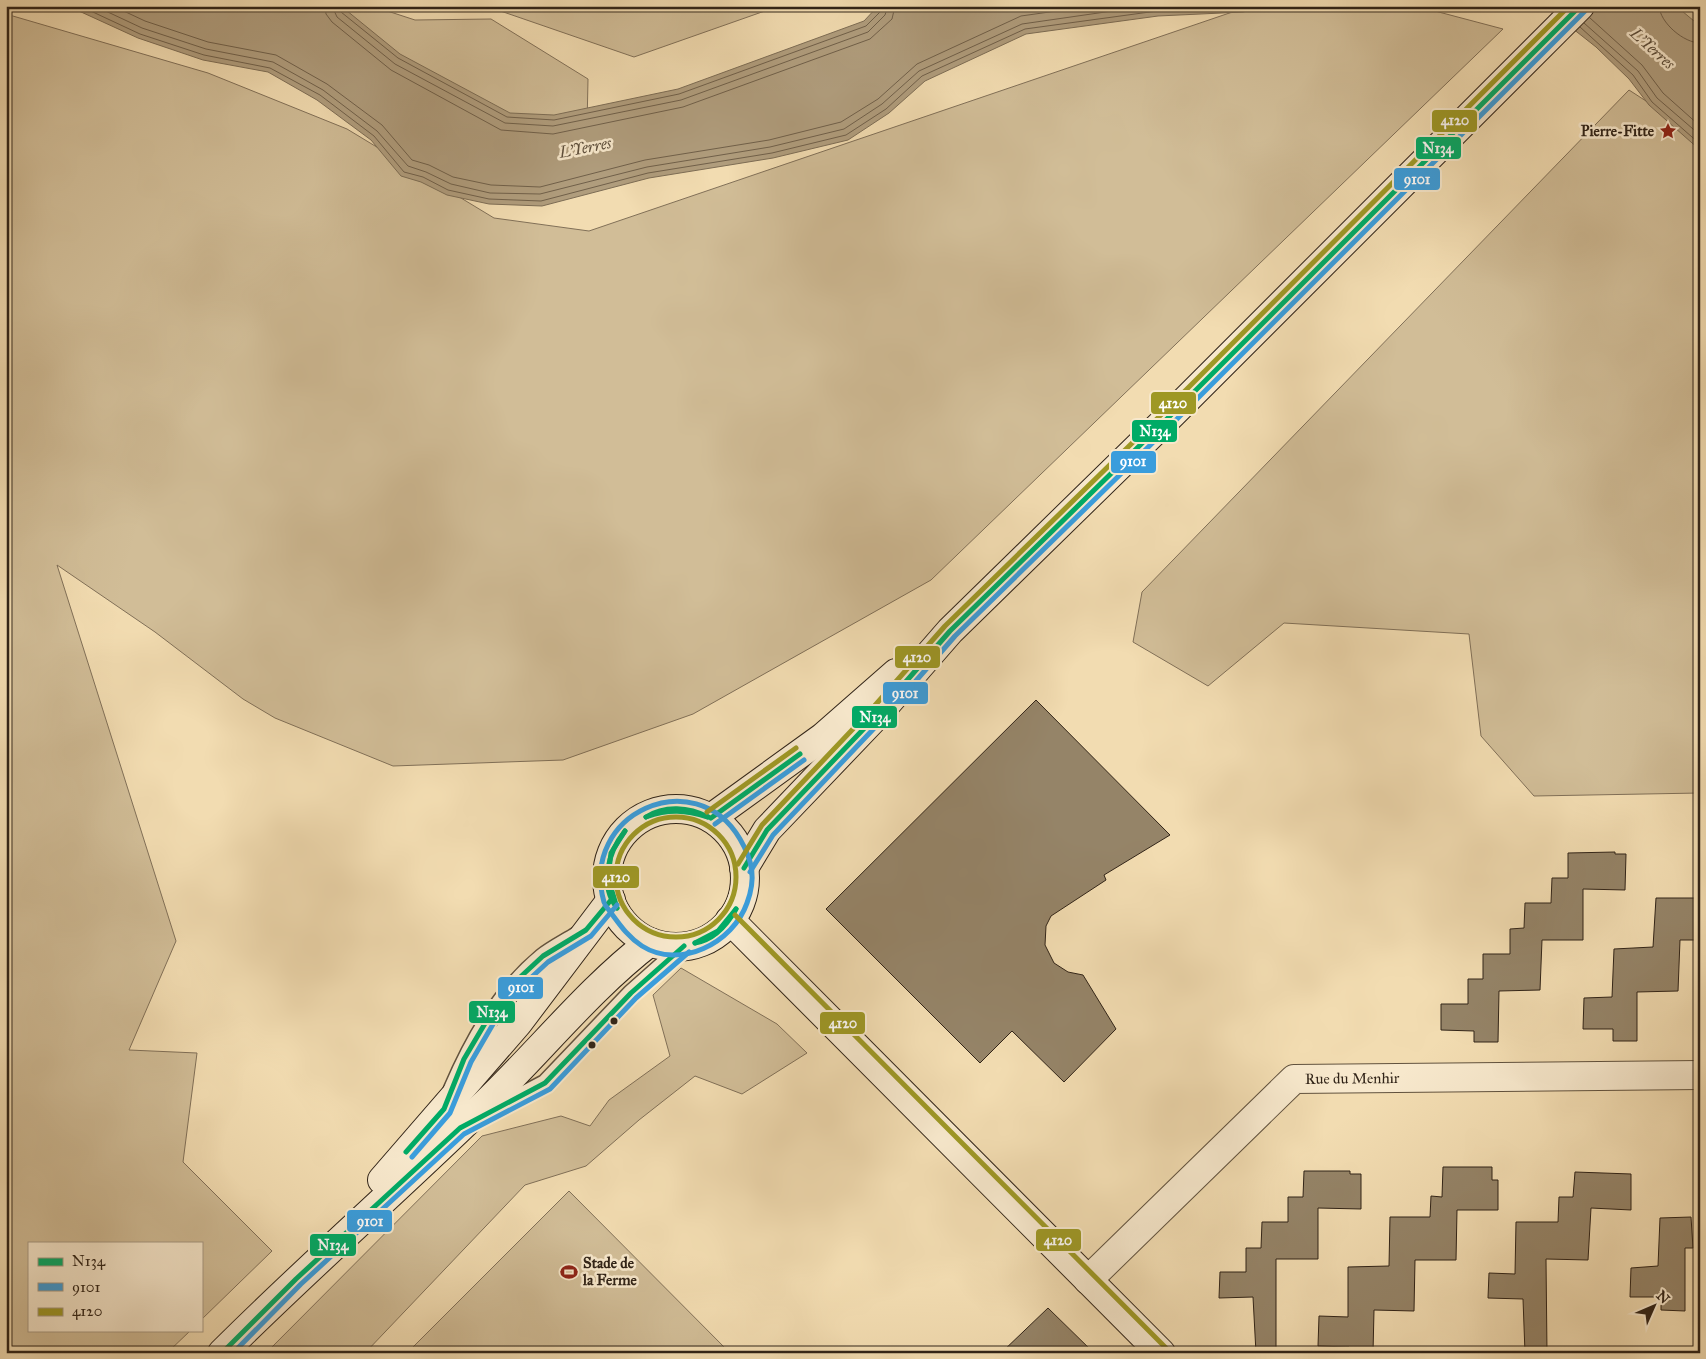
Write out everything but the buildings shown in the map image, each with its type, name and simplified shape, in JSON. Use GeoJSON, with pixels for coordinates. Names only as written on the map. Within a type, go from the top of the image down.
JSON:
{"type":"FeatureCollection","features":[{"type":"Feature","properties":{"kind":"main road"},"geometry":{"type":"LineString","coordinates":[[744,868],[767,830],[876,716],[950,630],[1173,413],[1580,6]]}},
{"type":"Feature","properties":{"kind":"main road"},"geometry":{"type":"LineString","coordinates":[[711,818],[823,737],[873,691],[950,630]]}},
{"type":"Feature","properties":{"kind":"main road"},"geometry":{"type":"LineString","coordinates":[[678,808],[695,811],[711,818],[727,831],[739,848],[744,868],[744,888],[739,906],[730,920],[715,934],[701,942],[684,946],[667,946],[650,942],[633,932],[620,917],[611,900],[607,877],[611,854],[622,834],[639,819],[660,810],[678,808]]}},
{"type":"Feature","properties":{"kind":"main road"},"geometry":{"type":"LineString","coordinates":[[452,1118],[518,1023],[586,930],[611,900]]}},
{"type":"Feature","properties":{"kind":"main road"},"geometry":{"type":"LineString","coordinates":[[730,920],[1161,1353]]}},
{"type":"Feature","properties":{"kind":"main road"},"geometry":{"type":"LineString","coordinates":[[222,1353],[452,1118],[530,1060],[620,965],[650,942]]}},
{"type":"Feature","properties":{"kind":"main road","name":"Rue du Menhir"},"geometry":{"type":"LineString","coordinates":[[1088,1280],[1294,1079],[1700,1075]]}},
{"type":"Feature","properties":{"kind":"lane"},"geometry":{"type":"LineString","coordinates":[[452,1118],[545,1083],[625,999],[684,946]]}},
{"type":"Feature","properties":{"kind":"shaded area"},"geometry":{"type":"Polygon","coordinates":[[[315,6],[372,6],[415,20],[491,19],[588,79],[587,127],[512,124],[315,6]]]}},
{"type":"Feature","properties":{"kind":"shaded area"},"geometry":{"type":"Polygon","coordinates":[[[486,6],[779,6],[634,57],[486,6]]]}},
{"type":"Feature","properties":{"kind":"shaded area"},"geometry":{"type":"Polygon","coordinates":[[[1250,6],[1416,6],[1503,29],[931,580],[693,714],[563,760],[393,766],[275,718],[243,699],[155,632],[57,565],[176,941],[129,1050],[197,1053],[183,1162],[272,1251],[202,1319],[202,1242],[28,1242],[28,1332],[189,1332],[167,1353],[6,1353],[6,14],[208,73],[347,129],[494,218],[589,231],[1250,6]]]}},
{"type":"Feature","properties":{"kind":"shaded area"},"geometry":{"type":"Polygon","coordinates":[[[1675,6],[1700,6],[1700,41],[1675,6]]]}},
{"type":"Feature","properties":{"kind":"shaded area"},"geometry":{"type":"Polygon","coordinates":[[[1629,90],[1700,136],[1700,793],[1534,796],[1481,736],[1469,634],[1284,623],[1208,686],[1133,642],[1142,592],[1629,90]]]}},
{"type":"Feature","properties":{"kind":"shaded area"},"geometry":{"type":"Polygon","coordinates":[[[681,968],[777,1024],[807,1053],[742,1094],[695,1076],[639,1120],[586,1166],[525,1185],[365,1353],[266,1353],[482,1136],[561,1116],[590,1126],[609,1100],[670,1056],[653,995],[681,968]]]}},
{"type":"Feature","properties":{"kind":"shaded area","name":"Stade de la Ferme"},"geometry":{"type":"Polygon","coordinates":[[[569,1191],[730,1353],[407,1353],[569,1191]]]}},
{"type":"Feature","properties":{"kind":"water","name":"L'Yerres"},"geometry":{"type":"Polygon","coordinates":[[[68,6],[341,6],[400,54],[510,113],[554,115],[678,89],[864,21],[878,6],[1265,6],[1243,12],[1158,16],[1026,34],[925,81],[889,113],[848,140],[773,158],[649,178],[542,206],[489,204],[447,195],[421,182],[401,176],[371,140],[317,100],[268,72],[203,60],[138,38],[68,6]]]}},
{"type":"Feature","properties":{"kind":"water","name":"L'Yerres"},"geometry":{"type":"Polygon","coordinates":[[[1544,6],[1676,6],[1700,26],[1700,150],[1649,105],[1629,79],[1596,47],[1544,6]]]}},
{"type":"Feature","properties":{"kind":"transit line","name":"4120"},"geometry":{"type":"LineString","coordinates":[[738,864],[762,825],[870,711],[945,626],[1168,408],[1569,6]]}},
{"type":"Feature","properties":{"kind":"transit line","name":"N134"},"geometry":{"type":"LineString","coordinates":[[744,868],[767,830],[876,716],[950,631],[1173,413],[1580,6]]}},
{"type":"Feature","properties":{"kind":"transit line","name":"9101"},"geometry":{"type":"LineString","coordinates":[[750,872],[773,835],[881,721],[955,636],[1178,418],[1585,11]]}},
{"type":"Feature","properties":{"kind":"transit line","name":"4120"},"geometry":{"type":"LineString","coordinates":[[707,812],[796,748]]}},
{"type":"Feature","properties":{"kind":"transit line","name":"N134"},"geometry":{"type":"LineString","coordinates":[[711,818],[800,754]]}},
{"type":"Feature","properties":{"kind":"transit line","name":"9101"},"geometry":{"type":"LineString","coordinates":[[715,824],[804,760]]}},
{"type":"Feature","properties":{"kind":"transit line","name":"9101"},"geometry":{"type":"LineString","coordinates":[[604,902],[601,871],[608,844],[624,823],[646,808],[671,802],[696,804],[720,816],[740,839],[748,855],[752,870],[752,886],[747,903],[740,917],[730,930],[718,941],[704,949],[672,955],[657,953],[636,942],[605,905]]}},
{"type":"Feature","properties":{"kind":"transit line","name":"N134"},"geometry":{"type":"LineString","coordinates":[[646,817],[669,809],[685,809],[708,817]]}},
{"type":"Feature","properties":{"kind":"transit line","name":"N134"},"geometry":{"type":"LineString","coordinates":[[646,817],[677,811],[708,817]]}},
{"type":"Feature","properties":{"kind":"transit line","name":"4120"},"geometry":{"type":"LineString","coordinates":[[676,817],[688,818],[699,822],[709,827],[718,835],[726,844],[731,854],[735,865],[736,877],[735,889],[731,900],[726,910],[718,919],[709,927],[699,932],[688,936],[676,937],[664,936],[653,932],[643,927],[634,919],[626,910],[621,900],[617,889],[616,877],[617,865],[621,854],[626,844],[634,835],[643,827],[653,822],[664,818],[676,817]]}},
{"type":"Feature","properties":{"kind":"transit line","name":"N134"},"geometry":{"type":"LineString","coordinates":[[617,908],[611,899],[608,889],[608,869],[614,849],[625,831]]}},
{"type":"Feature","properties":{"kind":"transit line","name":"N134"},"geometry":{"type":"LineString","coordinates":[[617,908],[608,878],[611,853],[625,831]]}},
{"type":"Feature","properties":{"kind":"transit line","name":"N134"},"geometry":{"type":"LineString","coordinates":[[406,1152],[444,1109],[464,1059],[490,1015],[516,981],[543,956],[586,930],[611,900]]}},
{"type":"Feature","properties":{"kind":"transit line","name":"9101"},"geometry":{"type":"LineString","coordinates":[[412,1157],[450,1113],[471,1062],[496,1019],[522,986],[548,962],[591,936],[617,905]]}},
{"type":"Feature","properties":{"kind":"transit line","name":"N134"},"geometry":{"type":"LineString","coordinates":[[695,943],[718,931],[736,909]]}},
{"type":"Feature","properties":{"kind":"transit line","name":"N134"},"geometry":{"type":"LineString","coordinates":[[695,943],[708,939],[719,931],[736,909]]}},
{"type":"Feature","properties":{"kind":"transit line","name":"4120"},"geometry":{"type":"LineString","coordinates":[[735,915],[1166,1348]]}},
{"type":"Feature","properties":{"kind":"transit line","name":"N134"},"geometry":{"type":"LineString","coordinates":[[222,1353],[296,1279],[460,1128],[545,1083],[631,993],[684,946]]}},
{"type":"Feature","properties":{"kind":"transit line","name":"9101"},"geometry":{"type":"LineString","coordinates":[[233,1353],[301,1284],[464,1134],[550,1089],[636,998],[689,952]]}},
{"type":"Feature","properties":{"kind":"place","name":"Pierre-Fitte"},"geometry":{"type":"Point","coordinates":[1668,131]}},
{"type":"Feature","properties":{"kind":"place","name":"Stade de la Ferme"},"geometry":{"type":"Point","coordinates":[569,1272]}}]}
